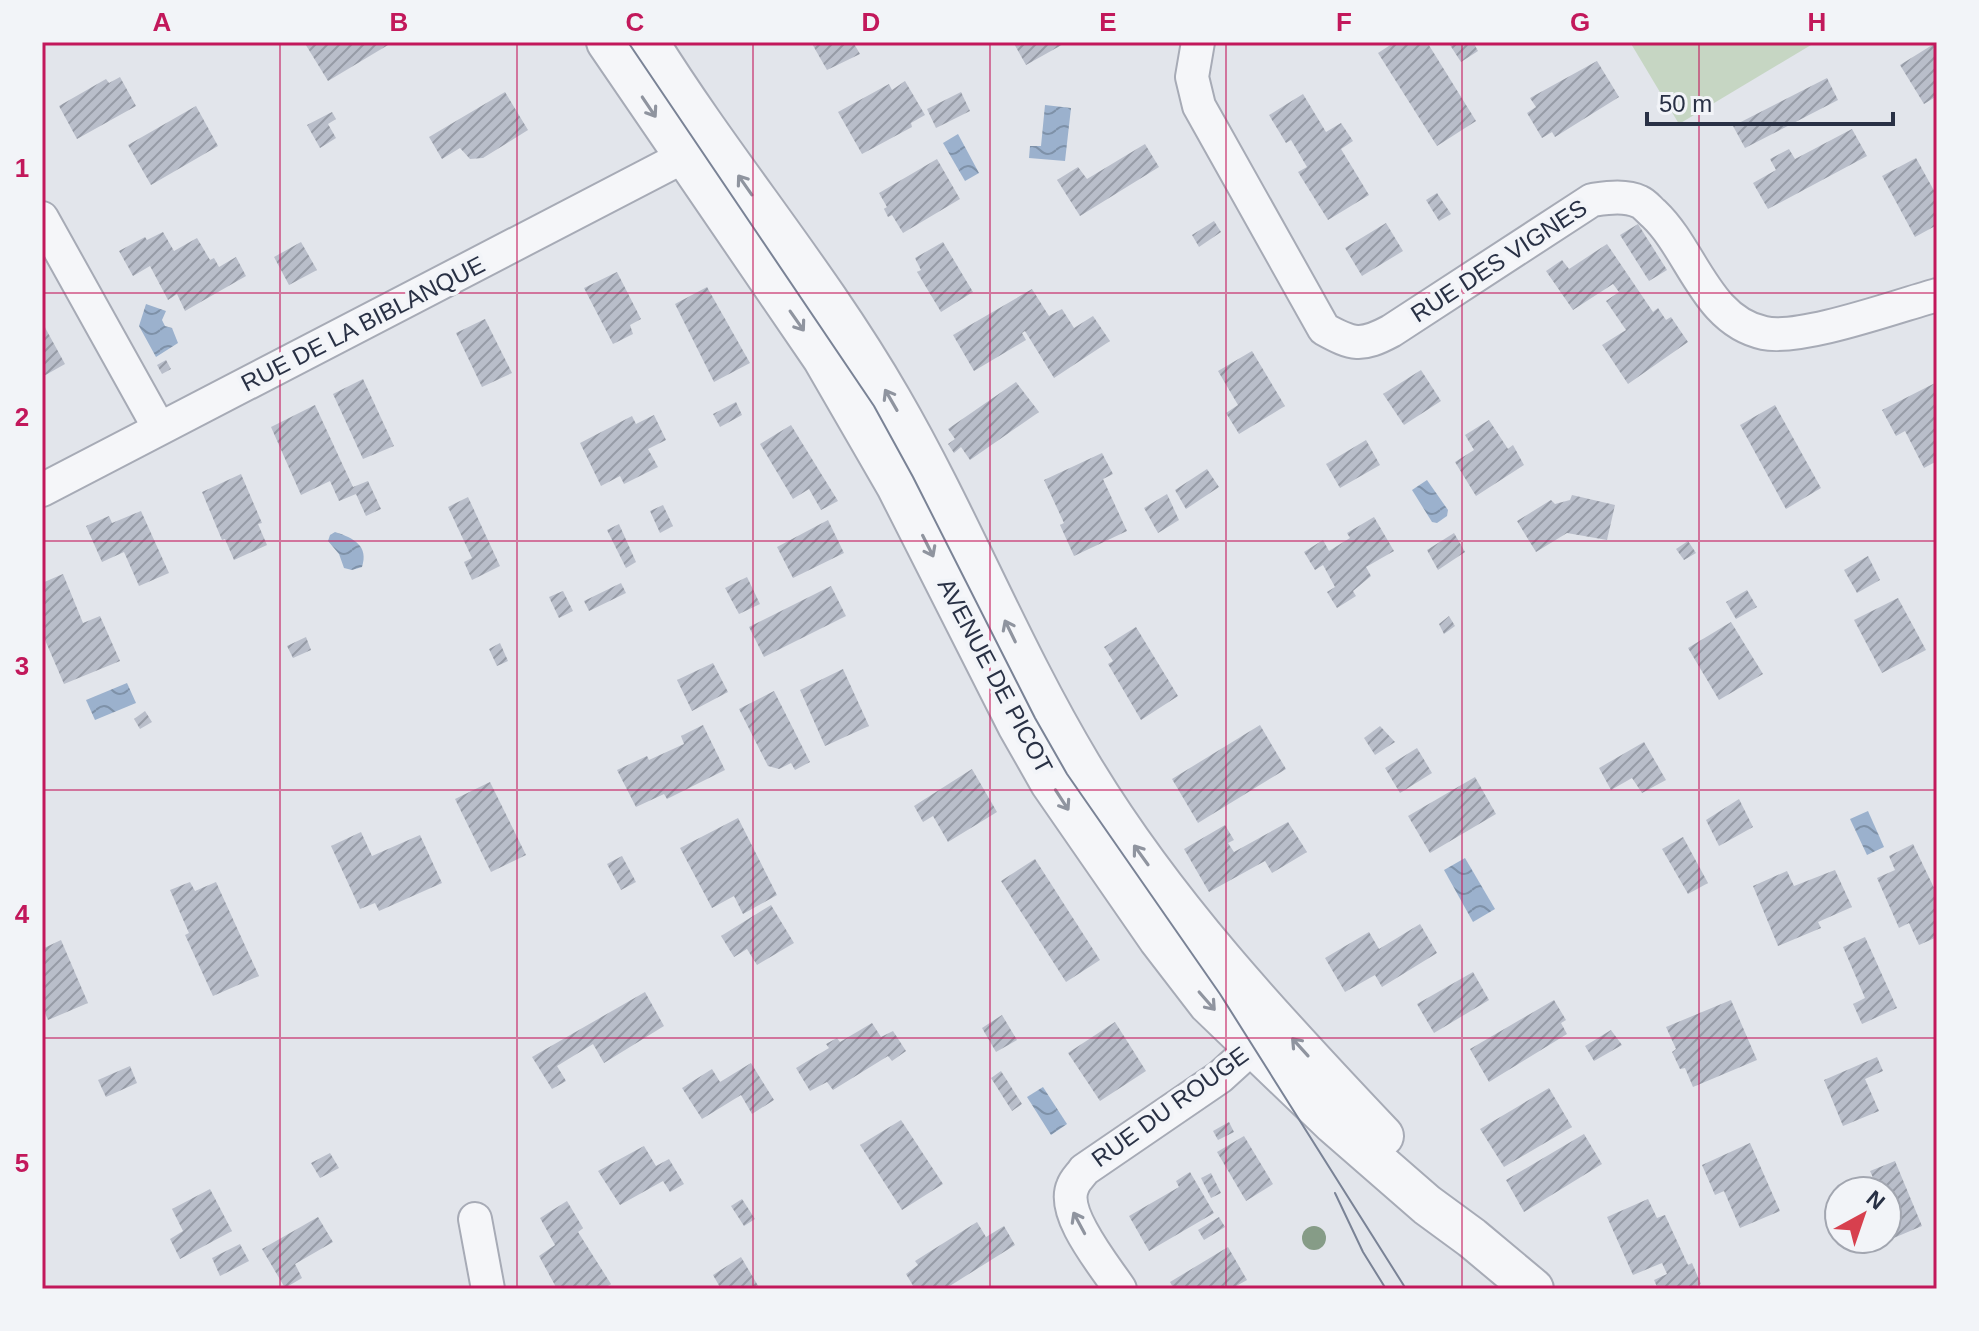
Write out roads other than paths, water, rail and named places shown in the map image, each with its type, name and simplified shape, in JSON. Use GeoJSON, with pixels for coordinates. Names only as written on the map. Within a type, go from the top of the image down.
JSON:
{"type":"FeatureCollection","features":[{"type":"Feature","properties":{"kind":"street","name":"AVENUE DE PICOT"},"geometry":{"type":"LineString","coordinates":[[607,42],[823,358],[897,486],[1018,725],[1051,783],[1087,839],[1201,995],[1334,1124],[1533,1289]]}},
{"type":"Feature","properties":{"kind":"street","name":"AVENUE DE PICOT"},"geometry":{"type":"LineString","coordinates":[[648,42],[889,397],[928,466],[1050,713],[1083,769],[1169,895],[1263,1005],[1438,1194],[1472,1238]]}},
{"type":"Feature","properties":{"kind":"street","name":"RUE DES VIGNES"},"geometry":{"type":"LineString","coordinates":[[1198,42],[1192,77],[1199,106],[1324,329],[1348,342],[1371,341],[1391,331],[1592,200],[1614,197],[1641,202],[1667,227],[1710,296],[1734,320],[1764,333],[1805,332],[1937,295]]}},
{"type":"Feature","properties":{"kind":"street","name":"RUE DE LA BIBLANQUE"},"geometry":{"type":"LineString","coordinates":[[42,490],[683,157]]}},
{"type":"Feature","properties":{"kind":"street"},"geometry":{"type":"LineString","coordinates":[[42,218],[159,428]]}},
{"type":"Feature","properties":{"kind":"street","name":"RUE DU ROUGE"},"geometry":{"type":"LineString","coordinates":[[1120,1289],[1075,1219],[1070,1202],[1072,1186],[1084,1170],[1220,1077],[1253,1047],[1261,1035],[1265,1018],[1263,1005]]}},
{"type":"Feature","properties":{"kind":"street"},"geometry":{"type":"LineString","coordinates":[[475,1219],[488,1289]]}},
{"type":"Feature","properties":{"kind":"water"},"geometry":{"type":"Polygon","coordinates":[[[1045,105],[1071,108],[1065,161],[1029,158],[1030,146],[1041,146],[1045,105]]]}},
{"type":"Feature","properties":{"kind":"water"},"geometry":{"type":"Polygon","coordinates":[[[958,134],[979,173],[965,181],[943,143],[958,134]]]}},
{"type":"Feature","properties":{"kind":"water"},"geometry":{"type":"Polygon","coordinates":[[[146,304],[166,311],[162,320],[165,326],[172,328],[178,343],[156,357],[139,326],[146,304]]]}},
{"type":"Feature","properties":{"kind":"water"},"geometry":{"type":"Polygon","coordinates":[[[1427,480],[1448,510],[1447,516],[1437,523],[1432,522],[1412,490],[1427,480]]]}},
{"type":"Feature","properties":{"kind":"water"},"geometry":{"type":"Polygon","coordinates":[[[335,532],[362,548],[362,567],[352,570],[344,568],[339,554],[328,541],[335,532]]]}},
{"type":"Feature","properties":{"kind":"water"},"geometry":{"type":"Polygon","coordinates":[[[127,683],[136,703],[95,720],[86,700],[127,683]]]}},
{"type":"Feature","properties":{"kind":"water"},"geometry":{"type":"Polygon","coordinates":[[[1868,811],[1884,847],[1867,855],[1850,819],[1868,811]]]}},
{"type":"Feature","properties":{"kind":"water"},"geometry":{"type":"Polygon","coordinates":[[[1465,858],[1495,909],[1473,922],[1444,870],[1465,858]]]}},
{"type":"Feature","properties":{"kind":"water"},"geometry":{"type":"Polygon","coordinates":[[[1043,1087],[1067,1124],[1051,1135],[1027,1097],[1043,1087]]]}},
{"type":"Feature","properties":{"kind":"tram line"},"geometry":{"type":"LineString","coordinates":[[628,42],[874,406],[1067,774],[1220,994],[1406,1289]]}},
{"type":"Feature","properties":{"kind":"tram line"},"geometry":{"type":"LineString","coordinates":[[1335,1193],[1363,1252],[1386,1289]]}}]}
